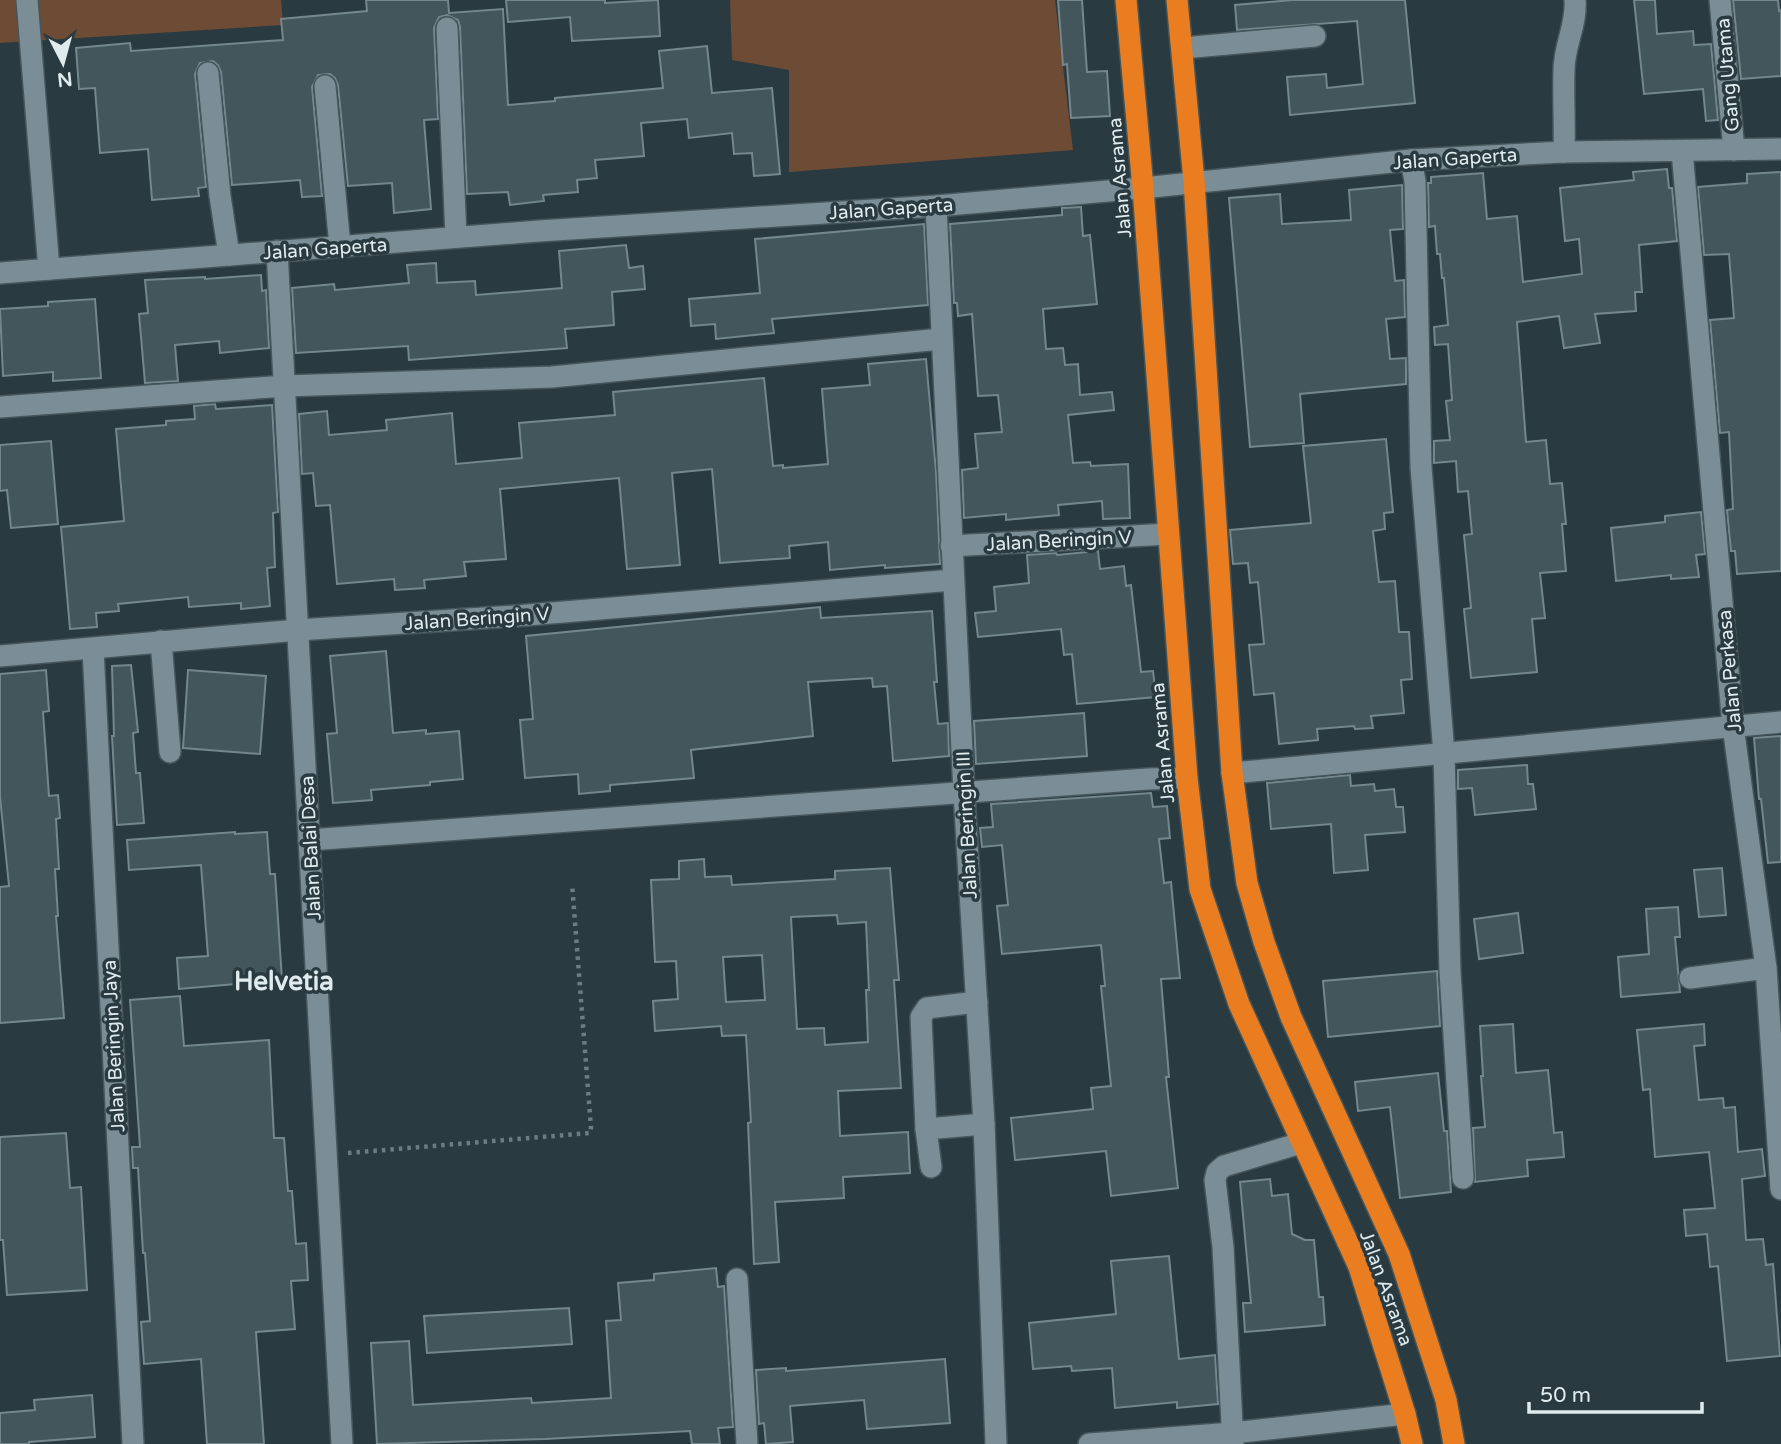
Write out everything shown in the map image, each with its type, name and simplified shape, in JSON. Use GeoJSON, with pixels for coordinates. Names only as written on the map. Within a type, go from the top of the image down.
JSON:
{"type":"FeatureCollection","features":[{"type":"Feature","properties":{"kind":"highway","name":"Jalan Asrama"},"geometry":{"type":"LineString","coordinates":[[1126,0],[1143,188],[1187,778],[1200,889],[1239,1004],[1359,1267],[1412,1444]]}},
{"type":"Feature","properties":{"kind":"highway","name":"Jalan Asrama"},"geometry":{"type":"LineString","coordinates":[[1177,0],[1194,181],[1232,772],[1247,883],[1264,942],[1291,1017],[1399,1254],[1446,1400],[1454,1444]]}},
{"type":"Feature","properties":{"kind":"street"},"geometry":{"type":"LineString","coordinates":[[27,0],[49,269]]}},
{"type":"Feature","properties":{"kind":"street"},"geometry":{"type":"LineString","coordinates":[[1555,152],[1567,48],[1574,28],[1574,0]]}},
{"type":"Feature","properties":{"kind":"street","name":"Gang Utama"},"geometry":{"type":"LineString","coordinates":[[1720,0],[1734,150]]}},
{"type":"Feature","properties":{"kind":"street"},"geometry":{"type":"LineString","coordinates":[[447,28],[456,237]]}},
{"type":"Feature","properties":{"kind":"street"},"geometry":{"type":"LineString","coordinates":[[1182,48],[1315,36]]}},
{"type":"Feature","properties":{"kind":"street"},"geometry":{"type":"LineString","coordinates":[[208,73],[220,196],[229,255]]}},
{"type":"Feature","properties":{"kind":"street"},"geometry":{"type":"LineString","coordinates":[[325,86],[340,247]]}},
{"type":"Feature","properties":{"kind":"street","name":"Jalan Gaperta"},"geometry":{"type":"LineString","coordinates":[[0,273],[456,237],[936,206],[1412,160],[1555,152],[1781,149]]}},
{"type":"Feature","properties":{"kind":"street","name":"Jalan Perkasa"},"geometry":{"type":"LineString","coordinates":[[1682,151],[1733,726],[1766,968],[1781,1189]]}},
{"type":"Feature","properties":{"kind":"street"},"geometry":{"type":"LineString","coordinates":[[1412,160],[1415,181],[1421,467],[1444,754],[1450,972],[1463,1178]]}},
{"type":"Feature","properties":{"kind":"street","name":"Jalan Beringin III"},"geometry":{"type":"LineString","coordinates":[[936,206],[951,546],[984,1124],[996,1444]]}},
{"type":"Feature","properties":{"kind":"street","name":"Jalan Balai Desa"},"geometry":{"type":"LineString","coordinates":[[277,251],[342,1444]]}},
{"type":"Feature","properties":{"kind":"street"},"geometry":{"type":"LineString","coordinates":[[0,407],[285,386],[552,377],[941,339]]}},
{"type":"Feature","properties":{"kind":"street","name":"Jalan Beringin V"},"geometry":{"type":"LineString","coordinates":[[951,546],[1168,534]]}},
{"type":"Feature","properties":{"kind":"street","name":"Jalan Beringin V"},"geometry":{"type":"LineString","coordinates":[[0,656],[298,630],[515,616],[953,580]]}},
{"type":"Feature","properties":{"kind":"street"},"geometry":{"type":"LineString","coordinates":[[161,641],[170,752]]}},
{"type":"Feature","properties":{"kind":"street","name":"Jalan Beringin Jaya"},"geometry":{"type":"LineString","coordinates":[[93,649],[133,1444]]}},
{"type":"Feature","properties":{"kind":"street"},"geometry":{"type":"LineString","coordinates":[[1232,772],[1781,722]]}},
{"type":"Feature","properties":{"kind":"street"},"geometry":{"type":"LineString","coordinates":[[309,840],[1187,778]]}},
{"type":"Feature","properties":{"kind":"street"},"geometry":{"type":"LineString","coordinates":[[1690,978],[1766,968]]}},
{"type":"Feature","properties":{"kind":"street"},"geometry":{"type":"LineString","coordinates":[[931,1167],[926,1129],[921,1017],[927,1008],[977,1002]]}},
{"type":"Feature","properties":{"kind":"street"},"geometry":{"type":"LineString","coordinates":[[926,1129],[984,1124]]}},
{"type":"Feature","properties":{"kind":"street"},"geometry":{"type":"LineString","coordinates":[[1233,1438],[1223,1247],[1215,1181],[1217,1172],[1224,1166],[1301,1143]]}},
{"type":"Feature","properties":{"kind":"street"},"geometry":{"type":"LineString","coordinates":[[737,1279],[747,1444]]}},
{"type":"Feature","properties":{"kind":"street"},"geometry":{"type":"LineString","coordinates":[[1089,1444],[1233,1438],[1405,1414]]}},
{"type":"Feature","properties":{"kind":"path"},"geometry":{"type":"LineString","coordinates":[[326,1155],[590,1133],[592,1128],[572,884]]}},
{"type":"Feature","properties":{"kind":"shaded area"},"geometry":{"type":"Polygon","coordinates":[[[0,0],[281,0],[283,25],[0,43],[0,0]]]}},
{"type":"Feature","properties":{"kind":"shaded area"},"geometry":{"type":"Polygon","coordinates":[[[730,0],[1055,0],[1073,150],[789,172],[789,70],[732,60],[730,0]]]}},
{"type":"Feature","properties":{"kind":"building"},"geometry":{"type":"Polygon","coordinates":[[[366,0],[448,0],[449,13],[503,9],[508,105],[663,88],[659,51],[707,46],[712,93],[772,88],[780,174],[754,176],[752,153],[734,154],[732,133],[689,138],[687,119],[641,123],[644,156],[595,160],[597,178],[577,180],[578,192],[543,195],[544,201],[510,205],[508,192],[467,194],[460,27],[458,20],[447,15],[439,17],[434,28],[438,119],[424,120],[431,209],[394,213],[392,183],[348,186],[338,85],[330,74],[318,75],[312,87],[322,196],[302,197],[300,180],[232,185],[221,72],[213,61],[200,63],[195,74],[206,187],[198,188],[199,196],[152,200],[148,149],[100,153],[95,88],[79,89],[76,48],[130,43],[131,51],[283,40],[281,19],[367,11],[366,0]]]}},
{"type":"Feature","properties":{"kind":"building"},"geometry":{"type":"Polygon","coordinates":[[[506,0],[605,0],[605,3],[658,0],[660,36],[572,41],[570,17],[508,22],[506,0]]]}},
{"type":"Feature","properties":{"kind":"building"},"geometry":{"type":"Polygon","coordinates":[[[1058,0],[1082,0],[1087,72],[1107,71],[1110,116],[1071,118],[1067,64],[1063,65],[1058,0]]]}},
{"type":"Feature","properties":{"kind":"building"},"geometry":{"type":"Polygon","coordinates":[[[1292,0],[1405,0],[1415,103],[1290,115],[1287,77],[1326,74],[1327,88],[1363,84],[1357,21],[1237,30],[1235,5],[1292,0]]]}},
{"type":"Feature","properties":{"kind":"building"},"geometry":{"type":"Polygon","coordinates":[[[1634,0],[1655,0],[1657,34],[1693,31],[1694,45],[1711,44],[1718,120],[1706,121],[1703,89],[1644,94],[1634,0]]]}},
{"type":"Feature","properties":{"kind":"building"},"geometry":{"type":"Polygon","coordinates":[[[1733,0],[1778,0],[1779,11],[1781,10],[1781,76],[1741,79],[1733,0]]]}},
{"type":"Feature","properties":{"kind":"building"},"geometry":{"type":"Polygon","coordinates":[[[1667,169],[1669,188],[1672,188],[1677,241],[1639,245],[1642,292],[1635,292],[1636,311],[1595,314],[1600,343],[1564,348],[1559,316],[1517,322],[1526,442],[1546,440],[1550,484],[1562,483],[1566,524],[1562,524],[1566,571],[1540,573],[1545,618],[1532,619],[1537,672],[1471,678],[1464,609],[1471,608],[1464,535],[1472,534],[1468,491],[1458,492],[1456,461],[1434,463],[1434,441],[1450,440],[1446,401],[1452,400],[1448,344],[1435,345],[1434,327],[1448,325],[1444,278],[1440,254],[1437,254],[1435,226],[1429,227],[1428,183],[1431,183],[1431,177],[1483,173],[1487,219],[1517,216],[1523,282],[1582,274],[1579,239],[1565,241],[1560,188],[1634,180],[1633,172],[1667,169]]]}},
{"type":"Feature","properties":{"kind":"building"},"geometry":{"type":"Polygon","coordinates":[[[1781,172],[1781,571],[1737,574],[1735,551],[1731,551],[1727,510],[1733,509],[1729,432],[1720,433],[1710,320],[1734,318],[1729,254],[1704,255],[1698,187],[1747,183],[1747,174],[1781,172]]]}},
{"type":"Feature","properties":{"kind":"building"},"geometry":{"type":"Polygon","coordinates":[[[1402,185],[1403,229],[1390,230],[1395,281],[1404,280],[1405,317],[1386,319],[1390,359],[1406,358],[1406,384],[1300,394],[1304,443],[1250,447],[1229,198],[1280,194],[1282,224],[1351,220],[1349,190],[1402,185]]]}},
{"type":"Feature","properties":{"kind":"building"},"geometry":{"type":"Polygon","coordinates":[[[1081,207],[1083,236],[1090,235],[1097,304],[1043,309],[1046,349],[1063,348],[1065,365],[1078,364],[1080,395],[1112,392],[1114,410],[1068,415],[1073,463],[1090,462],[1091,466],[1128,464],[1130,518],[1103,519],[1102,501],[1058,505],[1059,515],[1006,520],[1006,514],[964,518],[962,470],[978,468],[975,434],[1002,432],[998,395],[978,396],[972,314],[958,316],[957,303],[954,303],[950,224],[1062,215],[1062,208],[1081,207]]]}},
{"type":"Feature","properties":{"kind":"building"},"geometry":{"type":"Polygon","coordinates":[[[924,224],[928,305],[772,319],[774,333],[716,339],[715,324],[691,326],[689,299],[760,293],[755,239],[924,224]]]}},
{"type":"Feature","properties":{"kind":"building"},"geometry":{"type":"Polygon","coordinates":[[[626,245],[629,268],[643,266],[645,289],[612,292],[614,325],[565,329],[567,348],[409,360],[408,346],[296,353],[292,288],[334,284],[335,290],[409,283],[407,265],[436,263],[437,283],[475,281],[476,295],[562,288],[559,251],[626,245]]]}},
{"type":"Feature","properties":{"kind":"building"},"geometry":{"type":"Polygon","coordinates":[[[261,275],[262,291],[266,290],[269,348],[220,353],[219,341],[175,345],[178,381],[145,383],[139,314],[148,313],[145,280],[261,275]]]}},
{"type":"Feature","properties":{"kind":"building"},"geometry":{"type":"Polygon","coordinates":[[[95,299],[101,378],[53,381],[53,372],[3,376],[0,309],[95,299]]]}},
{"type":"Feature","properties":{"kind":"building"},"geometry":{"type":"Polygon","coordinates":[[[926,359],[936,472],[940,564],[830,570],[828,542],[789,546],[790,558],[720,563],[712,469],[672,473],[680,565],[627,569],[619,478],[500,489],[506,559],[464,562],[466,576],[424,580],[425,588],[395,590],[394,579],[337,584],[330,505],[316,506],[313,473],[302,474],[299,414],[327,411],[329,435],[387,430],[386,420],[452,413],[456,464],[522,458],[519,423],[615,415],[613,392],[764,378],[773,466],[783,465],[783,468],[828,464],[822,389],[870,385],[868,364],[926,359]]]}},
{"type":"Feature","properties":{"kind":"building"},"geometry":{"type":"Polygon","coordinates":[[[215,404],[216,409],[272,405],[278,512],[273,513],[275,567],[267,568],[270,606],[241,609],[241,603],[189,607],[188,597],[118,604],[119,611],[96,613],[97,627],[70,629],[61,527],[124,521],[116,429],[166,425],[166,421],[195,419],[194,406],[215,404]]]}},
{"type":"Feature","properties":{"kind":"building"},"geometry":{"type":"Polygon","coordinates":[[[1386,439],[1393,512],[1384,513],[1385,529],[1373,531],[1379,582],[1395,581],[1399,632],[1409,632],[1412,679],[1401,680],[1404,713],[1371,716],[1373,728],[1355,729],[1354,726],[1317,729],[1318,740],[1279,744],[1274,693],[1254,695],[1249,645],[1264,644],[1258,582],[1250,583],[1248,563],[1233,564],[1230,530],[1311,523],[1303,446],[1386,439]]]}},
{"type":"Feature","properties":{"kind":"building"},"geometry":{"type":"Polygon","coordinates":[[[51,441],[58,524],[11,528],[7,490],[0,491],[0,445],[51,441]]]}},
{"type":"Feature","properties":{"kind":"building"},"geometry":{"type":"Polygon","coordinates":[[[1701,512],[1705,554],[1696,555],[1699,577],[1671,579],[1671,575],[1616,581],[1611,528],[1665,522],[1665,516],[1701,512]]]}},
{"type":"Feature","properties":{"kind":"building"},"geometry":{"type":"Polygon","coordinates":[[[1098,551],[1100,569],[1124,566],[1126,586],[1131,585],[1141,672],[1153,671],[1156,697],[1077,704],[1072,654],[1064,655],[1061,629],[978,637],[975,613],[996,611],[994,587],[1029,583],[1027,555],[1098,551]]]}},
{"type":"Feature","properties":{"kind":"building"},"geometry":{"type":"Polygon","coordinates":[[[820,607],[821,618],[932,611],[938,724],[948,723],[949,756],[893,761],[887,686],[873,687],[872,678],[808,682],[813,736],[691,750],[694,778],[610,785],[610,791],[579,794],[578,774],[525,778],[520,720],[533,719],[526,636],[820,607]]]}},
{"type":"Feature","properties":{"kind":"building"},"geometry":{"type":"Polygon","coordinates":[[[386,651],[393,733],[459,731],[463,779],[371,790],[372,800],[333,803],[327,734],[337,733],[330,656],[386,651]]]}},
{"type":"Feature","properties":{"kind":"building"},"geometry":{"type":"Polygon","coordinates":[[[131,665],[138,732],[133,733],[136,773],[140,773],[144,823],[117,825],[112,736],[112,666],[131,665]]]}},
{"type":"Feature","properties":{"kind":"building"},"geometry":{"type":"Polygon","coordinates":[[[46,670],[49,711],[43,712],[49,796],[58,795],[60,818],[56,819],[59,869],[55,869],[64,1018],[0,1023],[0,887],[9,886],[0,797],[0,674],[46,670]]]}},
{"type":"Feature","properties":{"kind":"building"},"geometry":{"type":"Polygon","coordinates":[[[188,670],[266,676],[260,754],[183,748],[188,670]]]}},
{"type":"Feature","properties":{"kind":"building"},"geometry":{"type":"Polygon","coordinates":[[[1084,713],[1087,756],[976,764],[974,721],[1084,713]]]}},
{"type":"Feature","properties":{"kind":"building"},"geometry":{"type":"Polygon","coordinates":[[[1781,736],[1781,862],[1768,863],[1754,738],[1781,736]]]}},
{"type":"Feature","properties":{"kind":"building"},"geometry":{"type":"Polygon","coordinates":[[[1527,765],[1528,784],[1533,784],[1536,809],[1475,815],[1472,788],[1458,789],[1458,770],[1527,765]]]}},
{"type":"Feature","properties":{"kind":"building"},"geometry":{"type":"Polygon","coordinates":[[[1350,775],[1351,786],[1374,784],[1375,791],[1394,789],[1396,807],[1403,807],[1405,832],[1365,835],[1368,870],[1334,873],[1331,824],[1271,829],[1267,783],[1350,775]]]}},
{"type":"Feature","properties":{"kind":"building"},"geometry":{"type":"Polygon","coordinates":[[[1151,793],[1153,807],[1167,806],[1170,838],[1159,839],[1164,883],[1171,882],[1180,978],[1161,979],[1169,1077],[1166,1077],[1178,1188],[1111,1196],[1106,1151],[1015,1160],[1011,1118],[1093,1109],[1091,1088],[1111,1086],[1101,986],[1105,986],[1101,945],[1002,954],[997,906],[1008,905],[1002,845],[982,847],[980,828],[993,827],[991,804],[1151,793]]]}},
{"type":"Feature","properties":{"kind":"building"},"geometry":{"type":"Polygon","coordinates":[[[267,832],[270,874],[275,874],[282,980],[179,989],[177,958],[208,956],[201,865],[129,870],[127,840],[267,832]]]}},
{"type":"Feature","properties":{"kind":"building"},"geometry":{"type":"Polygon","coordinates":[[[704,859],[705,877],[731,876],[732,885],[835,879],[835,871],[890,868],[899,980],[894,980],[901,1088],[838,1091],[840,1136],[908,1132],[910,1173],[843,1177],[844,1198],[775,1202],[779,1262],[754,1264],[746,1035],[722,1036],[721,1026],[655,1031],[653,1001],[678,999],[676,961],[655,962],[651,880],[679,879],[679,861],[704,859]],[[837,915],[791,917],[797,1029],[824,1028],[825,1045],[868,1042],[866,922],[838,924],[837,915]],[[762,955],[723,957],[726,1002],[765,1000],[762,955]]]}},
{"type":"Feature","properties":{"kind":"building"},"geometry":{"type":"Polygon","coordinates":[[[1722,868],[1726,915],[1699,917],[1694,870],[1722,868]]]}},
{"type":"Feature","properties":{"kind":"building"},"geometry":{"type":"Polygon","coordinates":[[[1678,907],[1680,937],[1675,937],[1680,992],[1621,997],[1618,957],[1649,954],[1646,909],[1678,907]]]}},
{"type":"Feature","properties":{"kind":"building"},"geometry":{"type":"Polygon","coordinates":[[[1518,913],[1523,953],[1479,959],[1474,919],[1518,913]]]}},
{"type":"Feature","properties":{"kind":"building"},"geometry":{"type":"Polygon","coordinates":[[[1437,971],[1440,1026],[1328,1037],[1323,981],[1437,971]]]}},
{"type":"Feature","properties":{"kind":"building"},"geometry":{"type":"Polygon","coordinates":[[[180,996],[184,1046],[269,1040],[274,1138],[284,1138],[296,1244],[306,1243],[308,1280],[291,1281],[295,1329],[256,1332],[264,1444],[207,1444],[201,1359],[144,1364],[141,1322],[150,1321],[138,1168],[133,1168],[132,1147],[140,1147],[130,1000],[180,996]]]}},
{"type":"Feature","properties":{"kind":"building"},"geometry":{"type":"Polygon","coordinates":[[[1513,1024],[1516,1073],[1548,1070],[1554,1133],[1562,1132],[1564,1157],[1527,1160],[1528,1176],[1475,1182],[1473,1128],[1485,1127],[1480,1026],[1513,1024]]]}},
{"type":"Feature","properties":{"kind":"building"},"geometry":{"type":"Polygon","coordinates":[[[1704,1024],[1705,1045],[1694,1046],[1699,1100],[1723,1098],[1724,1108],[1735,1107],[1738,1152],[1762,1149],[1765,1176],[1742,1179],[1746,1240],[1763,1239],[1766,1265],[1773,1264],[1780,1356],[1727,1361],[1718,1266],[1710,1267],[1707,1234],[1686,1236],[1684,1210],[1715,1208],[1709,1152],[1655,1157],[1650,1089],[1643,1090],[1637,1030],[1704,1024]]]}},
{"type":"Feature","properties":{"kind":"building"},"geometry":{"type":"Polygon","coordinates":[[[1438,1073],[1444,1131],[1447,1131],[1451,1192],[1400,1198],[1390,1107],[1358,1111],[1355,1082],[1438,1073]]]}},
{"type":"Feature","properties":{"kind":"building"},"geometry":{"type":"Polygon","coordinates":[[[66,1133],[70,1188],[81,1187],[87,1290],[7,1295],[3,1240],[0,1240],[0,1137],[66,1133]]]}},
{"type":"Feature","properties":{"kind":"building"},"geometry":{"type":"Polygon","coordinates":[[[1270,1179],[1272,1196],[1288,1194],[1292,1234],[1305,1240],[1314,1240],[1319,1297],[1323,1297],[1325,1325],[1245,1332],[1243,1303],[1251,1303],[1240,1182],[1270,1179]]]}},
{"type":"Feature","properties":{"kind":"building"},"geometry":{"type":"Polygon","coordinates":[[[1169,1256],[1179,1359],[1215,1355],[1218,1404],[1177,1408],[1177,1402],[1115,1408],[1112,1368],[1072,1371],[1071,1366],[1033,1369],[1029,1323],[1116,1314],[1111,1261],[1169,1256]]]}},
{"type":"Feature","properties":{"kind":"building"},"geometry":{"type":"Polygon","coordinates":[[[716,1268],[718,1287],[724,1286],[733,1427],[718,1428],[720,1444],[692,1444],[690,1431],[377,1444],[371,1343],[409,1341],[413,1405],[531,1398],[532,1403],[611,1398],[606,1321],[621,1320],[618,1283],[654,1280],[654,1274],[716,1268]]]}},
{"type":"Feature","properties":{"kind":"building"},"geometry":{"type":"Polygon","coordinates":[[[569,1308],[572,1344],[427,1353],[424,1316],[569,1308]]]}},
{"type":"Feature","properties":{"kind":"building"},"geometry":{"type":"Polygon","coordinates":[[[945,1359],[950,1423],[867,1429],[864,1400],[790,1406],[793,1442],[766,1444],[764,1423],[759,1424],[756,1370],[786,1368],[786,1371],[945,1359]]]}},
{"type":"Feature","properties":{"kind":"building"},"geometry":{"type":"Polygon","coordinates":[[[92,1395],[95,1437],[29,1444],[0,1444],[0,1413],[35,1410],[34,1400],[92,1395]]]}},
{"type":"Feature","properties":{"kind":"district","name":"Helvetia"},"geometry":{"type":"Point","coordinates":[284,981]}}]}
